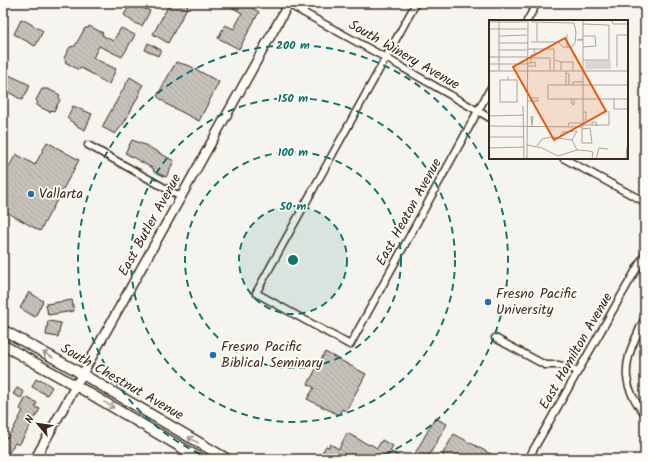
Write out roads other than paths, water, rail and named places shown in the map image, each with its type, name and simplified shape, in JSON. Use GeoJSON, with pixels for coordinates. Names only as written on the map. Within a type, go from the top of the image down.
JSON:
{"type":"FeatureCollection","features":[{"type":"Feature","properties":{"kind":"main road","name":"South Chestnut Avenue"},"geometry":{"type":"LineString","coordinates":[[3,330],[82,374],[227,459]]}},
{"type":"Feature","properties":{"kind":"main road","name":"South Chestnut Avenue"},"geometry":{"type":"LineString","coordinates":[[3,345],[201,459]]}},
{"type":"Feature","properties":{"kind":"street","name":"South Winery Avenue"},"geometry":{"type":"LineString","coordinates":[[287,3],[489,117]]}},
{"type":"Feature","properties":{"kind":"street","name":"East Butler Avenue"},"geometry":{"type":"LineString","coordinates":[[35,459],[287,3]]}},
{"type":"Feature","properties":{"kind":"street"},"geometry":{"type":"LineString","coordinates":[[386,58],[416,3]]}},
{"type":"Feature","properties":{"kind":"street"},"geometry":{"type":"LineString","coordinates":[[528,20],[537,3]]}},
{"type":"Feature","properties":{"kind":"street","name":"East Heaton Avenue"},"geometry":{"type":"LineString","coordinates":[[386,58],[256,293],[350,345],[489,91]]}},
{"type":"Feature","properties":{"kind":"street"},"geometry":{"type":"LineString","coordinates":[[88,145],[181,197]]}},
{"type":"Feature","properties":{"kind":"street"},"geometry":{"type":"LineString","coordinates":[[565,159],[645,202]]}},
{"type":"Feature","properties":{"kind":"street","name":"East Hamilton Avenue"},"geometry":{"type":"LineString","coordinates":[[528,459],[645,254]]}},
{"type":"Feature","properties":{"kind":"street"},"geometry":{"type":"LineString","coordinates":[[645,318],[630,349],[626,368],[626,377],[633,396],[645,414]]}},
{"type":"Feature","properties":{"kind":"street"},"geometry":{"type":"LineString","coordinates":[[496,338],[545,365],[558,365],[578,371]]}},
{"type":"Feature","properties":{"kind":"place","name":"Vallarta"},"geometry":{"type":"Point","coordinates":[31,194]}},
{"type":"Feature","properties":{"kind":"place","name":"Fresno Pacific University"},"geometry":{"type":"Point","coordinates":[488,302]}},
{"type":"Feature","properties":{"kind":"place","name":"Fresno Pacific Biblical Seminary"},"geometry":{"type":"Point","coordinates":[213,355]}}]}
